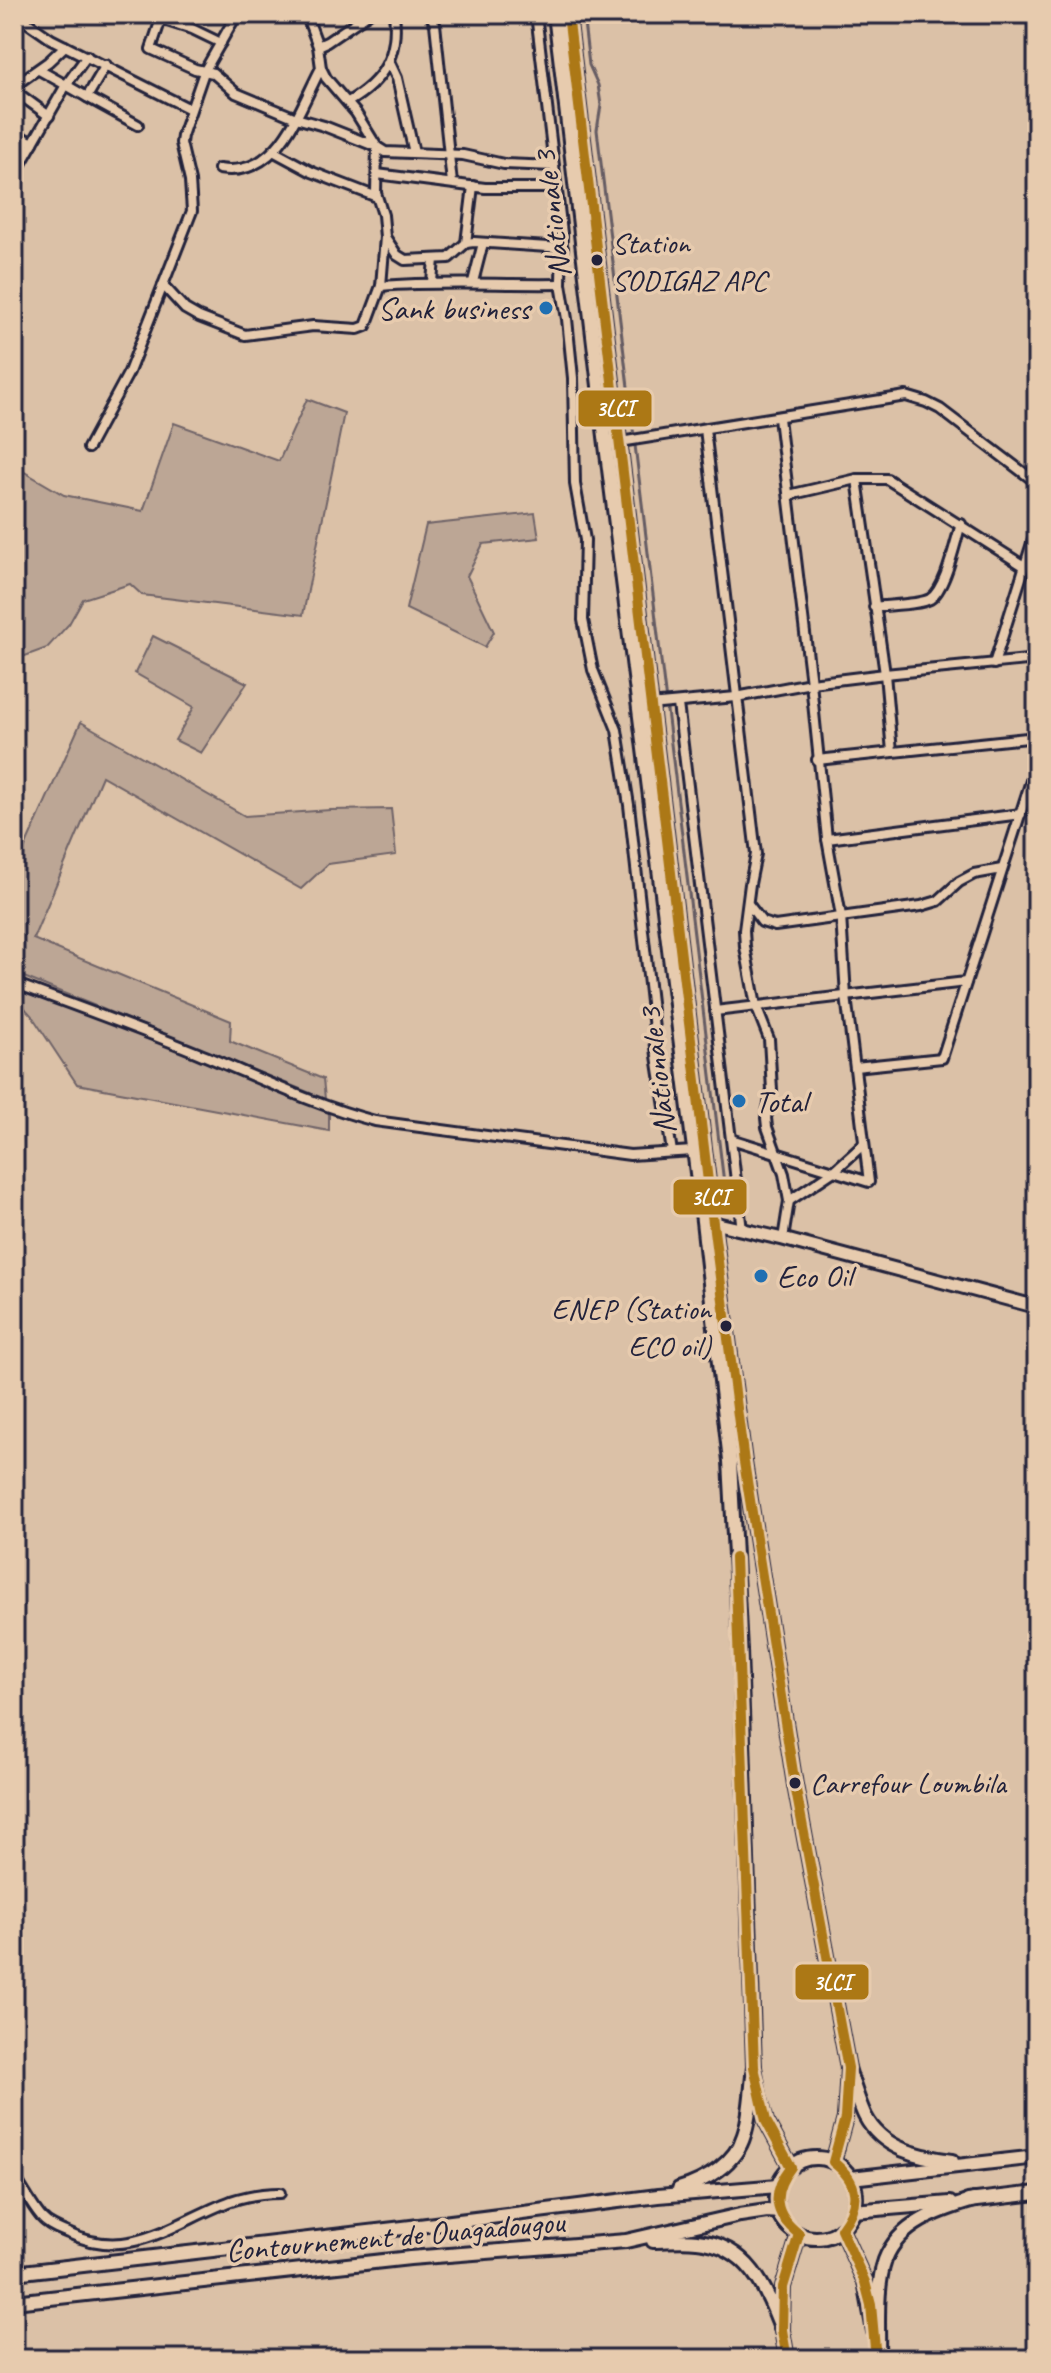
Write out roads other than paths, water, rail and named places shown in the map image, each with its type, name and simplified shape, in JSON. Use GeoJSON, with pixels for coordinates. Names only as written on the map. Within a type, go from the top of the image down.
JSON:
{"type":"FeatureCollection","features":[{"type":"Feature","properties":{"kind":"main road","name":"Nationale 3"},"geometry":{"type":"LineString","coordinates":[[555,14],[693,1151],[708,1222],[780,1700],[848,2068],[845,2118],[833,2162]]}},
{"type":"Feature","properties":{"kind":"main road","name":"Nationale 3"},"geometry":{"type":"LineString","coordinates":[[568,14],[652,705],[708,1222],[730,1461],[740,1650],[754,2067],[766,2121],[791,2167]]}},
{"type":"Feature","properties":{"kind":"main road"},"geometry":{"type":"LineString","coordinates":[[708,1222],[1037,1307]]}},
{"type":"Feature","properties":{"kind":"main road"},"geometry":{"type":"LineString","coordinates":[[658,2196],[698,2183],[718,2171],[734,2153],[744,2137],[754,2067]]}},
{"type":"Feature","properties":{"kind":"main road"},"geometry":{"type":"LineString","coordinates":[[848,2068],[866,2118],[882,2136],[901,2149],[921,2157],[971,2163]]}},
{"type":"Feature","properties":{"kind":"main road"},"geometry":{"type":"LineString","coordinates":[[851,2178],[1037,2157]]}},
{"type":"Feature","properties":{"kind":"main road"},"geometry":{"type":"LineString","coordinates":[[811,2158],[833,2162],[851,2178],[856,2200],[853,2211],[841,2229],[820,2237],[799,2234],[779,2212],[778,2186],[791,2167],[811,2158]]}},
{"type":"Feature","properties":{"kind":"main road","name":"Contournement de Ouagadougou"},"geometry":{"type":"LineString","coordinates":[[14,2273],[658,2196],[778,2186]]}},
{"type":"Feature","properties":{"kind":"main road"},"geometry":{"type":"LineString","coordinates":[[853,2211],[1037,2193]]}},
{"type":"Feature","properties":{"kind":"main road"},"geometry":{"type":"LineString","coordinates":[[877,2359],[885,2260],[900,2237],[921,2220],[942,2209],[974,2200]]}},
{"type":"Feature","properties":{"kind":"main road","name":"Contournement de Ouagadougou"},"geometry":{"type":"LineString","coordinates":[[14,2302],[410,2258],[626,2241],[740,2215],[779,2212]]}},
{"type":"Feature","properties":{"kind":"main road"},"geometry":{"type":"LineString","coordinates":[[841,2229],[865,2282],[877,2359]]}},
{"type":"Feature","properties":{"kind":"main road"},"geometry":{"type":"LineString","coordinates":[[787,2359],[782,2330],[783,2287],[799,2234]]}},
{"type":"Feature","properties":{"kind":"main road"},"geometry":{"type":"LineString","coordinates":[[626,2241],[698,2241],[725,2247],[752,2268],[768,2294],[782,2330]]}},
{"type":"Feature","properties":{"kind":"street"},"geometry":{"type":"LineString","coordinates":[[15,14],[51,39],[190,109]]}},
{"type":"Feature","properties":{"kind":"street"},"geometry":{"type":"LineString","coordinates":[[145,14],[192,29],[221,43]]}},
{"type":"Feature","properties":{"kind":"street"},"geometry":{"type":"LineString","coordinates":[[88,448],[129,372],[192,211],[190,181],[181,143],[204,72],[237,14]]}},
{"type":"Feature","properties":{"kind":"street"},"geometry":{"type":"LineString","coordinates":[[163,285],[185,309],[245,335],[313,326],[363,328],[381,286],[385,237],[377,197],[377,147],[348,102],[326,78],[306,14]]}},
{"type":"Feature","properties":{"kind":"street"},"geometry":{"type":"LineString","coordinates":[[318,46],[368,14]]}},
{"type":"Feature","properties":{"kind":"street"},"geometry":{"type":"LineString","coordinates":[[348,102],[362,94],[382,74],[389,61],[396,36],[393,14]]}},
{"type":"Feature","properties":{"kind":"street"},"geometry":{"type":"LineString","coordinates":[[430,14],[435,24],[452,183]]}},
{"type":"Feature","properties":{"kind":"street"},"geometry":{"type":"LineString","coordinates":[[536,14],[563,248],[561,284],[573,378],[575,484],[585,540],[583,620],[593,670],[617,730],[629,805],[657,1056],[672,1152]]}},
{"type":"Feature","properties":{"kind":"street"},"geometry":{"type":"LineString","coordinates":[[161,19],[151,49],[218,77],[236,93],[388,153],[448,155],[484,158],[504,164],[554,166]]}},
{"type":"Feature","properties":{"kind":"street"},"geometry":{"type":"LineString","coordinates":[[49,116],[18,95],[18,84],[65,46]]}},
{"type":"Feature","properties":{"kind":"street"},"geometry":{"type":"LineString","coordinates":[[14,175],[66,85],[87,56]]}},
{"type":"Feature","properties":{"kind":"street"},"geometry":{"type":"LineString","coordinates":[[389,61],[397,78],[414,153]]}},
{"type":"Feature","properties":{"kind":"street"},"geometry":{"type":"LineString","coordinates":[[87,97],[106,65]]}},
{"type":"Feature","properties":{"kind":"street"},"geometry":{"type":"LineString","coordinates":[[219,169],[234,170],[254,165],[273,151],[286,137],[321,68]]}},
{"type":"Feature","properties":{"kind":"street"},"geometry":{"type":"LineString","coordinates":[[39,70],[138,125]]}},
{"type":"Feature","properties":{"kind":"street"},"geometry":{"type":"LineString","coordinates":[[175,101],[195,93]]}},
{"type":"Feature","properties":{"kind":"street"},"geometry":{"type":"LineString","coordinates":[[14,133],[33,143]]}},
{"type":"Feature","properties":{"kind":"street"},"geometry":{"type":"LineString","coordinates":[[273,151],[312,172],[377,197]]}},
{"type":"Feature","properties":{"kind":"street"},"geometry":{"type":"LineString","coordinates":[[377,174],[473,186],[557,188]]}},
{"type":"Feature","properties":{"kind":"street"},"geometry":{"type":"LineString","coordinates":[[466,243],[473,186]]}},
{"type":"Feature","properties":{"kind":"street"},"geometry":{"type":"LineString","coordinates":[[385,237],[400,258],[405,260],[449,258],[466,243],[563,248]]}},
{"type":"Feature","properties":{"kind":"street"},"geometry":{"type":"LineString","coordinates":[[473,282],[483,243]]}},
{"type":"Feature","properties":{"kind":"street"},"geometry":{"type":"LineString","coordinates":[[432,282],[434,259]]}},
{"type":"Feature","properties":{"kind":"street"},"geometry":{"type":"LineString","coordinates":[[381,286],[432,282],[561,284]]}},
{"type":"Feature","properties":{"kind":"street"},"geometry":{"type":"LineString","coordinates":[[606,445],[906,396],[940,409],[1037,483]]}},
{"type":"Feature","properties":{"kind":"street"},"geometry":{"type":"LineString","coordinates":[[731,1139],[869,1182],[846,996],[841,916],[817,760],[811,683],[779,418]]}},
{"type":"Feature","properties":{"kind":"street"},"geometry":{"type":"LineString","coordinates":[[705,429],[756,854],[744,930],[745,947],[756,1006],[769,1039],[772,1090],[766,1118],[788,1188],[789,1201],[783,1239]]}},
{"type":"Feature","properties":{"kind":"street"},"geometry":{"type":"LineString","coordinates":[[789,495],[857,479],[887,479],[1024,566]]}},
{"type":"Feature","properties":{"kind":"street"},"geometry":{"type":"LineString","coordinates":[[857,479],[885,674],[892,752]]}},
{"type":"Feature","properties":{"kind":"street"},"geometry":{"type":"LineString","coordinates":[[874,607],[928,600],[936,593],[943,582],[961,524]]}},
{"type":"Feature","properties":{"kind":"street"},"geometry":{"type":"LineString","coordinates":[[994,664],[1037,527]]}},
{"type":"Feature","properties":{"kind":"street"},"geometry":{"type":"LineString","coordinates":[[638,706],[736,697],[885,674],[1037,659]]}},
{"type":"Feature","properties":{"kind":"street"},"geometry":{"type":"LineString","coordinates":[[678,704],[742,1230]]}},
{"type":"Feature","properties":{"kind":"street"},"geometry":{"type":"LineString","coordinates":[[817,760],[1037,737]]}},
{"type":"Feature","properties":{"kind":"street"},"geometry":{"type":"LineString","coordinates":[[855,1067],[942,1058],[1037,762]]}},
{"type":"Feature","properties":{"kind":"street"},"geometry":{"type":"LineString","coordinates":[[827,839],[1021,814]]}},
{"type":"Feature","properties":{"kind":"street"},"geometry":{"type":"LineString","coordinates":[[749,905],[762,922],[775,926],[921,906],[938,901],[967,877],[1002,869]]}},
{"type":"Feature","properties":{"kind":"street"},"geometry":{"type":"LineString","coordinates":[[715,1011],[966,982]]}},
{"type":"Feature","properties":{"kind":"street"},"geometry":{"type":"LineString","coordinates":[[14,983],[199,1053],[253,1078],[375,1121],[630,1155],[693,1151]]}},
{"type":"Feature","properties":{"kind":"street"},"geometry":{"type":"LineString","coordinates":[[789,1201],[834,1171],[864,1144]]}},
{"type":"Feature","properties":{"kind":"street"},"geometry":{"type":"LineString","coordinates":[[14,2176],[41,2217],[52,2226],[78,2238],[99,2242],[155,2237],[232,2201],[280,2193]]}},
{"type":"Feature","properties":{"kind":"waterway"},"geometry":{"type":"LineString","coordinates":[[583,14],[589,65],[598,85],[601,105],[597,130],[727,1208]]}},
{"type":"Feature","properties":{"kind":"place","name":"Station SODIGAZ APC"},"geometry":{"type":"Point","coordinates":[597,260]}},
{"type":"Feature","properties":{"kind":"place","name":"Sank business"},"geometry":{"type":"Point","coordinates":[546,308]}},
{"type":"Feature","properties":{"kind":"place","name":"Total"},"geometry":{"type":"Point","coordinates":[739,1101]}},
{"type":"Feature","properties":{"kind":"place","name":"Eco Oil"},"geometry":{"type":"Point","coordinates":[761,1276]}},
{"type":"Feature","properties":{"kind":"place","name":"ENEP (Station ECO oil)"},"geometry":{"type":"Point","coordinates":[726,1326]}},
{"type":"Feature","properties":{"kind":"place","name":"Carrefour Loumbila"},"geometry":{"type":"Point","coordinates":[795,1783]}}]}
